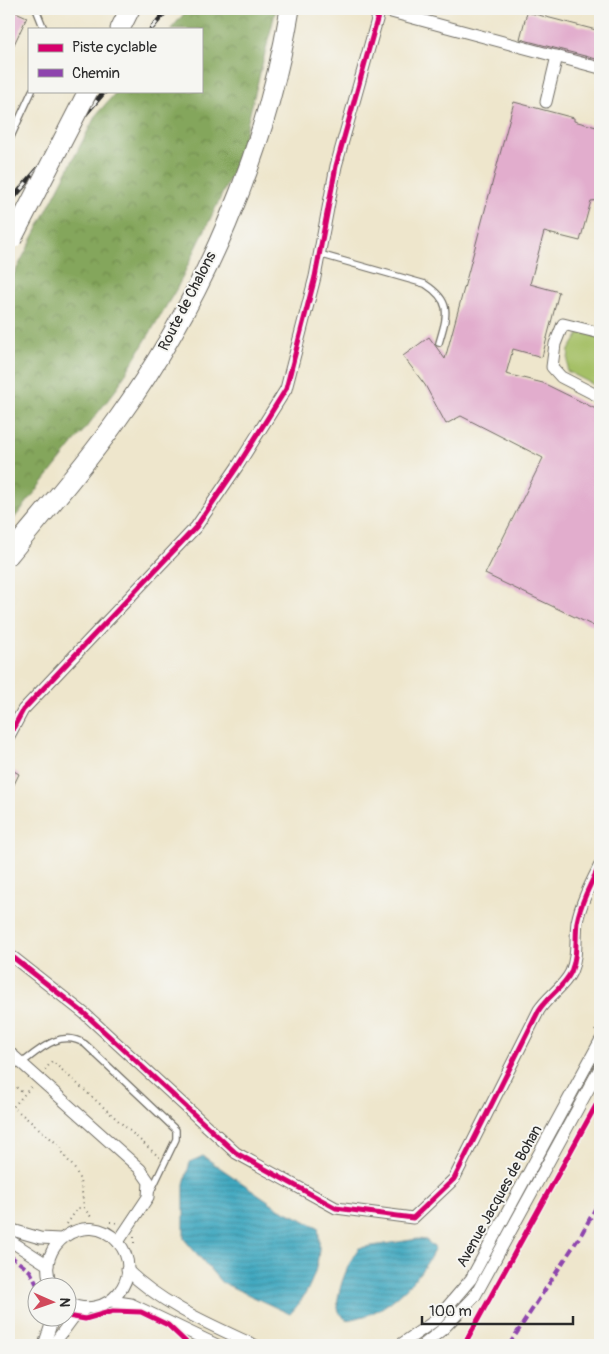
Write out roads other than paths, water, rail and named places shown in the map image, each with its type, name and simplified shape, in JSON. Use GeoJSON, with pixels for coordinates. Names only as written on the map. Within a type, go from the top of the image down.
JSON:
{"type":"FeatureCollection","features":[{"type":"Feature","properties":{"kind":"main road"},"geometry":{"type":"LineString","coordinates":[[120,28],[130,9]]}},
{"type":"Feature","properties":{"kind":"main road","name":"Route de Chalons"},"geometry":{"type":"LineString","coordinates":[[9,555],[117,420],[153,367],[191,296],[235,202],[257,140],[276,76],[290,9]]}},
{"type":"Feature","properties":{"kind":"main road"},"geometry":{"type":"LineString","coordinates":[[11,243],[87,92]]}},
{"type":"Feature","properties":{"kind":"street"},"geometry":{"type":"LineString","coordinates":[[9,736],[23,710],[196,527],[237,467],[286,389],[319,254],[336,166],[380,9],[600,68]]}},
{"type":"Feature","properties":{"kind":"street"},"geometry":{"type":"LineString","coordinates":[[546,102],[558,56]]}},
{"type":"Feature","properties":{"kind":"street"},"geometry":{"type":"LineString","coordinates":[[600,333],[563,324],[555,344],[552,367],[562,377],[600,397]]}},
{"type":"Feature","properties":{"kind":"street"},"geometry":{"type":"LineString","coordinates":[[9,958],[14,958],[85,1014],[236,1153],[336,1208],[413,1218],[454,1179],[539,1010],[570,974],[576,953],[577,922],[585,897],[600,864]]}},
{"type":"Feature","properties":{"kind":"street","name":"Avenue Jacques de Bohan"},"geometry":{"type":"LineString","coordinates":[[396,1342],[436,1320],[471,1279],[598,1036]]}},
{"type":"Feature","properties":{"kind":"street"},"geometry":{"type":"LineString","coordinates":[[9,1052],[140,1169],[149,1182],[148,1197],[118,1242]]}},
{"type":"Feature","properties":{"kind":"street","name":"Avenue Jacques de Bohan"},"geometry":{"type":"LineString","coordinates":[[422,1345],[443,1329],[475,1296],[600,1068]]}},
{"type":"Feature","properties":{"kind":"street"},"geometry":{"type":"LineString","coordinates":[[50,1276],[48,1265],[50,1256],[60,1239],[73,1231],[89,1228],[100,1230],[118,1242],[123,1250],[127,1270],[125,1282],[119,1292],[111,1301],[99,1307],[86,1308],[78,1306]]}},
{"type":"Feature","properties":{"kind":"street"},"geometry":{"type":"LineString","coordinates":[[9,1229],[40,1238],[60,1239]]}},
{"type":"Feature","properties":{"kind":"street"},"geometry":{"type":"LineString","coordinates":[[9,1240],[48,1265]]}},
{"type":"Feature","properties":{"kind":"street"},"geometry":{"type":"LineString","coordinates":[[127,1270],[142,1285],[211,1326],[254,1345]]}},
{"type":"Feature","properties":{"kind":"street"},"geometry":{"type":"LineString","coordinates":[[111,1301],[131,1304],[217,1345]]}},
{"type":"Feature","properties":{"kind":"street"},"geometry":{"type":"LineString","coordinates":[[53,1345],[73,1318],[86,1308]]}},
{"type":"Feature","properties":{"kind":"street"},"geometry":{"type":"LineString","coordinates":[[44,1345],[51,1326]]}},
{"type":"Feature","properties":{"kind":"lane"},"geometry":{"type":"LineString","coordinates":[[36,9],[44,28]]}},
{"type":"Feature","properties":{"kind":"lane"},"geometry":{"type":"LineString","coordinates":[[9,141],[32,92]]}},
{"type":"Feature","properties":{"kind":"lane"},"geometry":{"type":"LineString","coordinates":[[319,254],[426,284],[437,292],[445,303],[446,309],[446,318],[439,343]]}},
{"type":"Feature","properties":{"kind":"lane"},"geometry":{"type":"LineString","coordinates":[[22,1063],[42,1047],[64,1037],[76,1038],[85,1044],[176,1130],[176,1138],[148,1197]]}},
{"type":"Feature","properties":{"kind":"water"},"geometry":{"type":"Polygon","coordinates":[[[203,1156],[280,1209],[318,1227],[319,1251],[314,1274],[298,1305],[290,1314],[221,1282],[184,1239],[184,1184],[190,1162],[203,1156]]]}},
{"type":"Feature","properties":{"kind":"water"},"geometry":{"type":"Polygon","coordinates":[[[418,1239],[426,1240],[435,1248],[416,1277],[390,1303],[370,1314],[347,1320],[339,1312],[339,1294],[348,1268],[359,1248],[418,1239]]]}},
{"type":"Feature","properties":{"kind":"railway"},"geometry":{"type":"LineString","coordinates":[[152,28],[168,9]]}},
{"type":"Feature","properties":{"kind":"railway"},"geometry":{"type":"LineString","coordinates":[[9,203],[104,92]]}}]}
